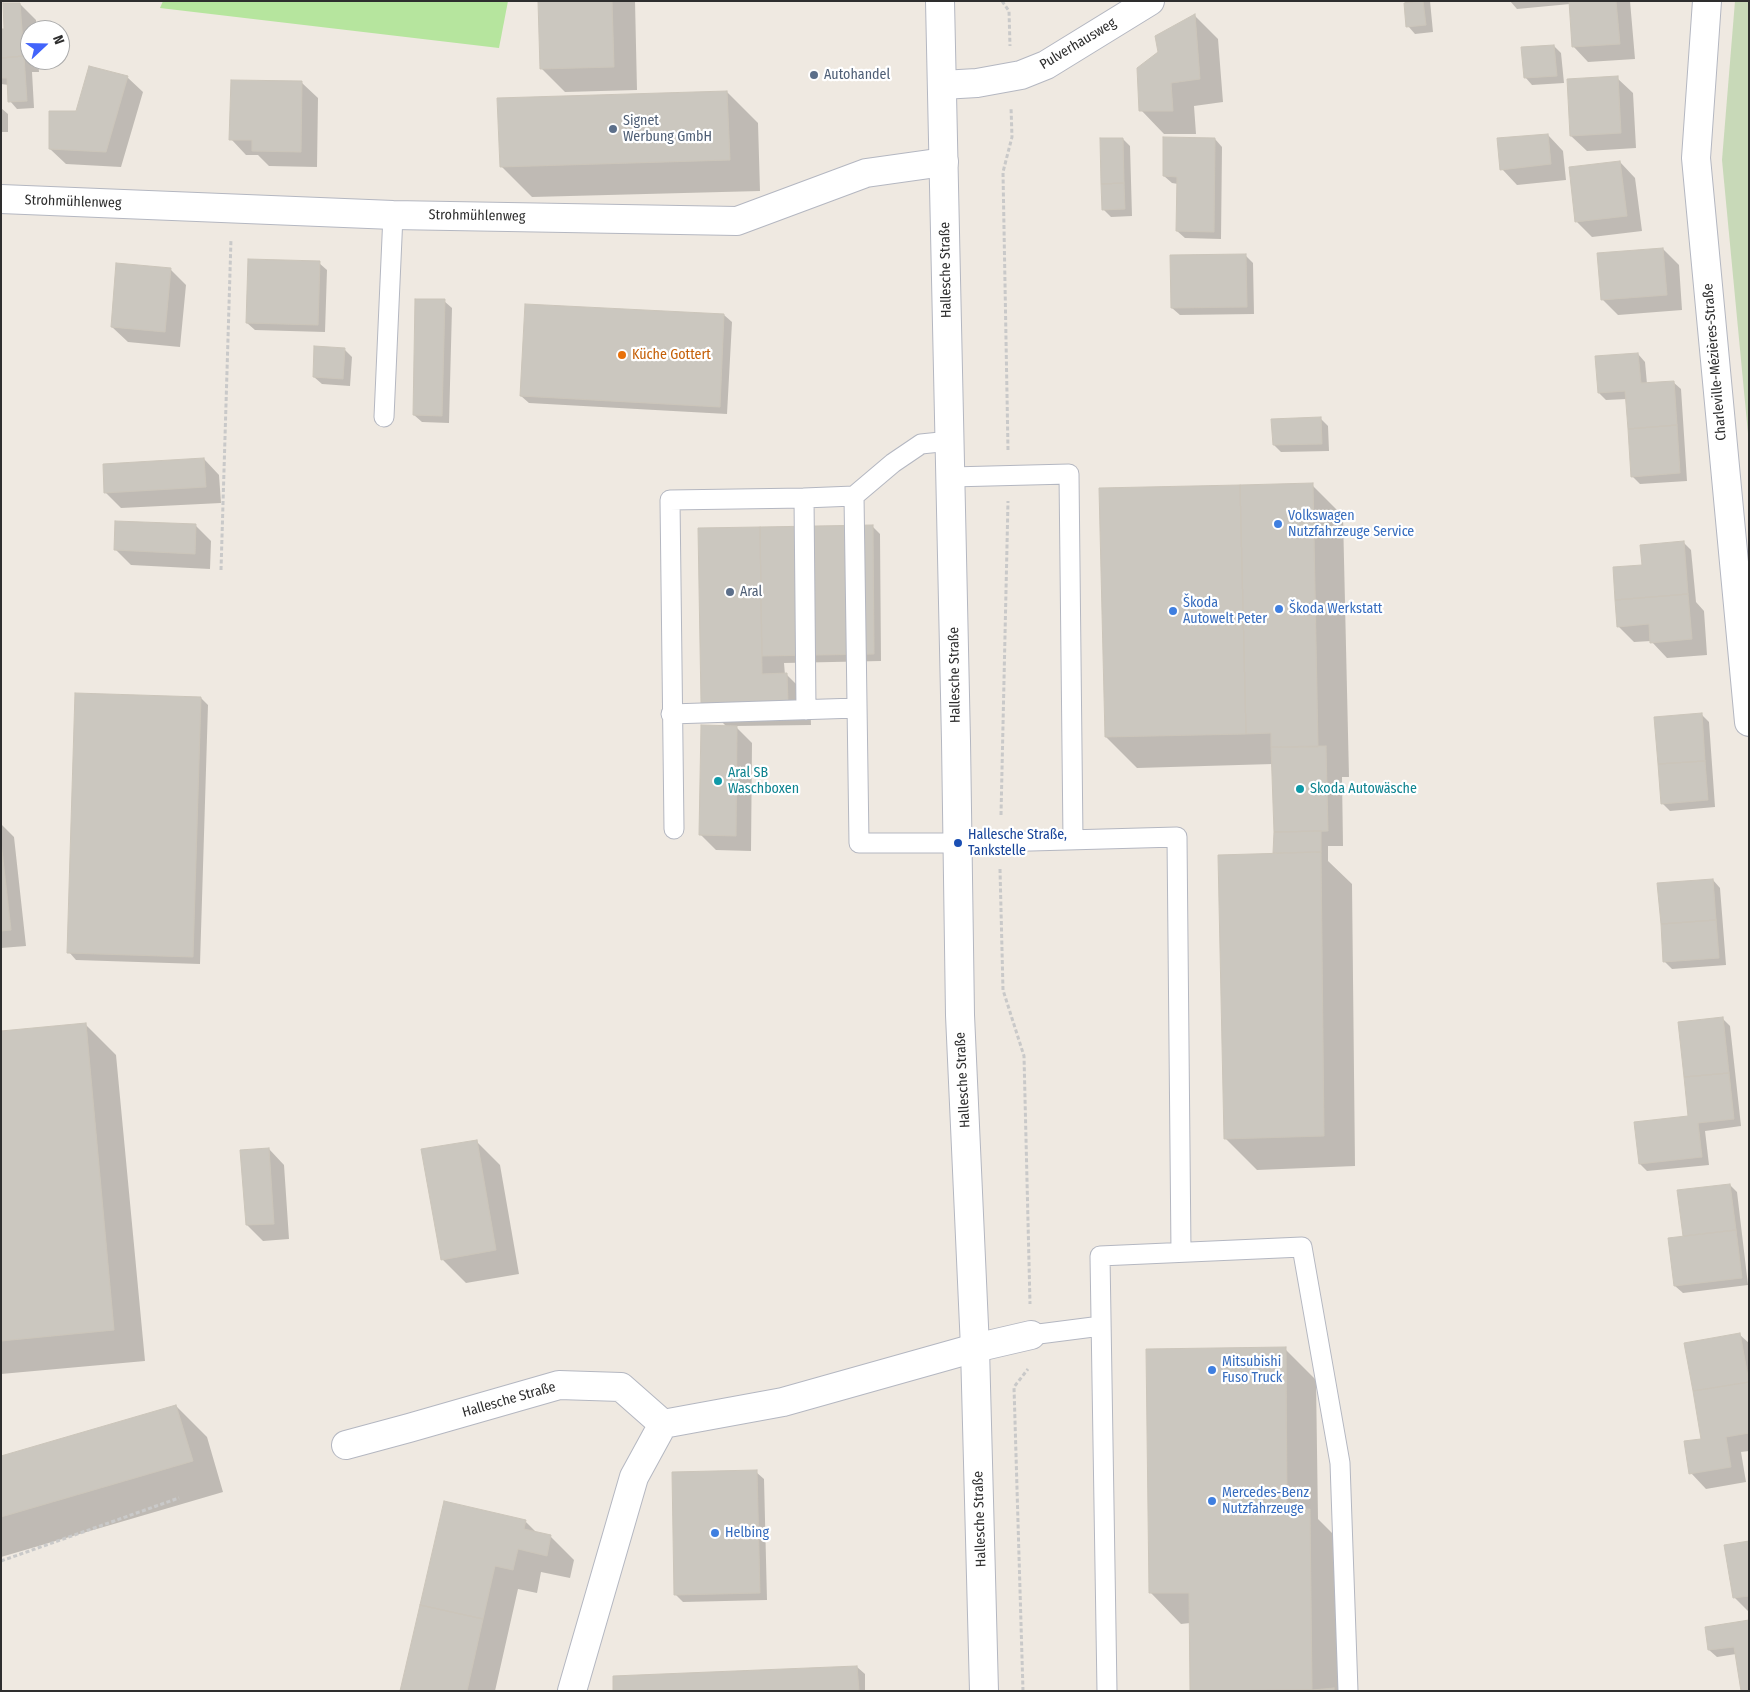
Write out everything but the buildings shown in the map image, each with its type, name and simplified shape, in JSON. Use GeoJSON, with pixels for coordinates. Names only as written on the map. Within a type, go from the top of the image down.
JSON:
{"type":"FeatureCollection","features":[{"type":"Feature","properties":{"kind":"street","name":"Hallesche Straße"},"geometry":{"type":"LineString","coordinates":[[940,1],[951,477],[960,1015],[975,1348],[984,1691]]}},
{"type":"Feature","properties":{"kind":"street","name":"Pulverhausweg"},"geometry":{"type":"LineString","coordinates":[[942,85],[977,83],[1021,75],[1046,65],[1120,10],[1150,1]]}},
{"type":"Feature","properties":{"kind":"street","name":"Charleville-Mézières-Straße"},"geometry":{"type":"LineString","coordinates":[[1707,1],[1696,158],[1749,722]]}},
{"type":"Feature","properties":{"kind":"street","name":"Strohmühlenweg"},"geometry":{"type":"LineString","coordinates":[[1,199],[393,215],[737,221],[866,173],[944,162]]}},
{"type":"Feature","properties":{"kind":"street"},"geometry":{"type":"LineString","coordinates":[[572,1691],[634,1476],[663,1424],[783,1402],[975,1348],[1031,1335]]}},
{"type":"Feature","properties":{"kind":"street","name":"Hallesche Straße"},"geometry":{"type":"LineString","coordinates":[[346,1445],[560,1385],[620,1387],[663,1424]]}},
{"type":"Feature","properties":{"kind":"lane"},"geometry":{"type":"LineString","coordinates":[[384,417],[393,215]]}},
{"type":"Feature","properties":{"kind":"lane"},"geometry":{"type":"LineString","coordinates":[[674,828],[670,500],[854,496],[893,463],[921,444],[950,441]]}},
{"type":"Feature","properties":{"kind":"lane"},"geometry":{"type":"LineString","coordinates":[[951,477],[1069,474],[1073,840]]}},
{"type":"Feature","properties":{"kind":"lane"},"geometry":{"type":"LineString","coordinates":[[854,496],[859,843],[958,844],[1177,837],[1182,1252]]}},
{"type":"Feature","properties":{"kind":"lane"},"geometry":{"type":"LineString","coordinates":[[804,498],[806,710]]}},
{"type":"Feature","properties":{"kind":"lane"},"geometry":{"type":"LineString","coordinates":[[672,714],[857,708]]}},
{"type":"Feature","properties":{"kind":"lane"},"geometry":{"type":"LineString","coordinates":[[1107,1691],[1100,1256],[1302,1247],[1340,1463],[1348,1691]]}},
{"type":"Feature","properties":{"kind":"lane"},"geometry":{"type":"LineString","coordinates":[[1031,1335],[1101,1326]]}},
{"type":"Feature","properties":{"kind":"path"},"geometry":{"type":"LineString","coordinates":[[222,570],[232,209]]}},
{"type":"Feature","properties":{"kind":"path"},"geometry":{"type":"LineString","coordinates":[[1,1561],[179,1498]]}},
{"type":"Feature","properties":{"kind":"green space"},"geometry":{"type":"Polygon","coordinates":[[[163,1],[508,1],[499,48],[160,8],[163,1]]]}},
{"type":"Feature","properties":{"kind":"green space"},"geometry":{"type":"Polygon","coordinates":[[[1735,1],[1749,1],[1749,444],[1722,160],[1735,1]]]}},
{"type":"Feature","properties":{"kind":"place","name":"Autohandel"},"geometry":{"type":"Point","coordinates":[814,75]}},
{"type":"Feature","properties":{"kind":"place","name":"Signet Werbung GmbH"},"geometry":{"type":"Point","coordinates":[613,129]}},
{"type":"Feature","properties":{"kind":"place","name":"Küche Gottert"},"geometry":{"type":"Point","coordinates":[622,355]}},
{"type":"Feature","properties":{"kind":"place","name":"Volkswagen Nutzfahrzeuge Service"},"geometry":{"type":"Point","coordinates":[1278,524]}},
{"type":"Feature","properties":{"kind":"place","name":"Aral"},"geometry":{"type":"Point","coordinates":[730,592]}},
{"type":"Feature","properties":{"kind":"place","name":"Škoda Werkstatt"},"geometry":{"type":"Point","coordinates":[1279,609]}},
{"type":"Feature","properties":{"kind":"place","name":"Škoda Autowelt Peter"},"geometry":{"type":"Point","coordinates":[1173,611]}},
{"type":"Feature","properties":{"kind":"place","name":"Aral SB Waschboxen"},"geometry":{"type":"Point","coordinates":[718,781]}},
{"type":"Feature","properties":{"kind":"place","name":"Skoda Autowäsche"},"geometry":{"type":"Point","coordinates":[1300,789]}},
{"type":"Feature","properties":{"kind":"place","name":"Hallesche Straße, Tankstelle"},"geometry":{"type":"Point","coordinates":[958,843]}},
{"type":"Feature","properties":{"kind":"place","name":"Mitsubishi Fuso Truck"},"geometry":{"type":"Point","coordinates":[1212,1370]}},
{"type":"Feature","properties":{"kind":"place","name":"Mercedes-Benz Nutzfahrzeuge"},"geometry":{"type":"Point","coordinates":[1212,1501]}},
{"type":"Feature","properties":{"kind":"place","name":"Helbing"},"geometry":{"type":"Point","coordinates":[715,1533]}}]}
